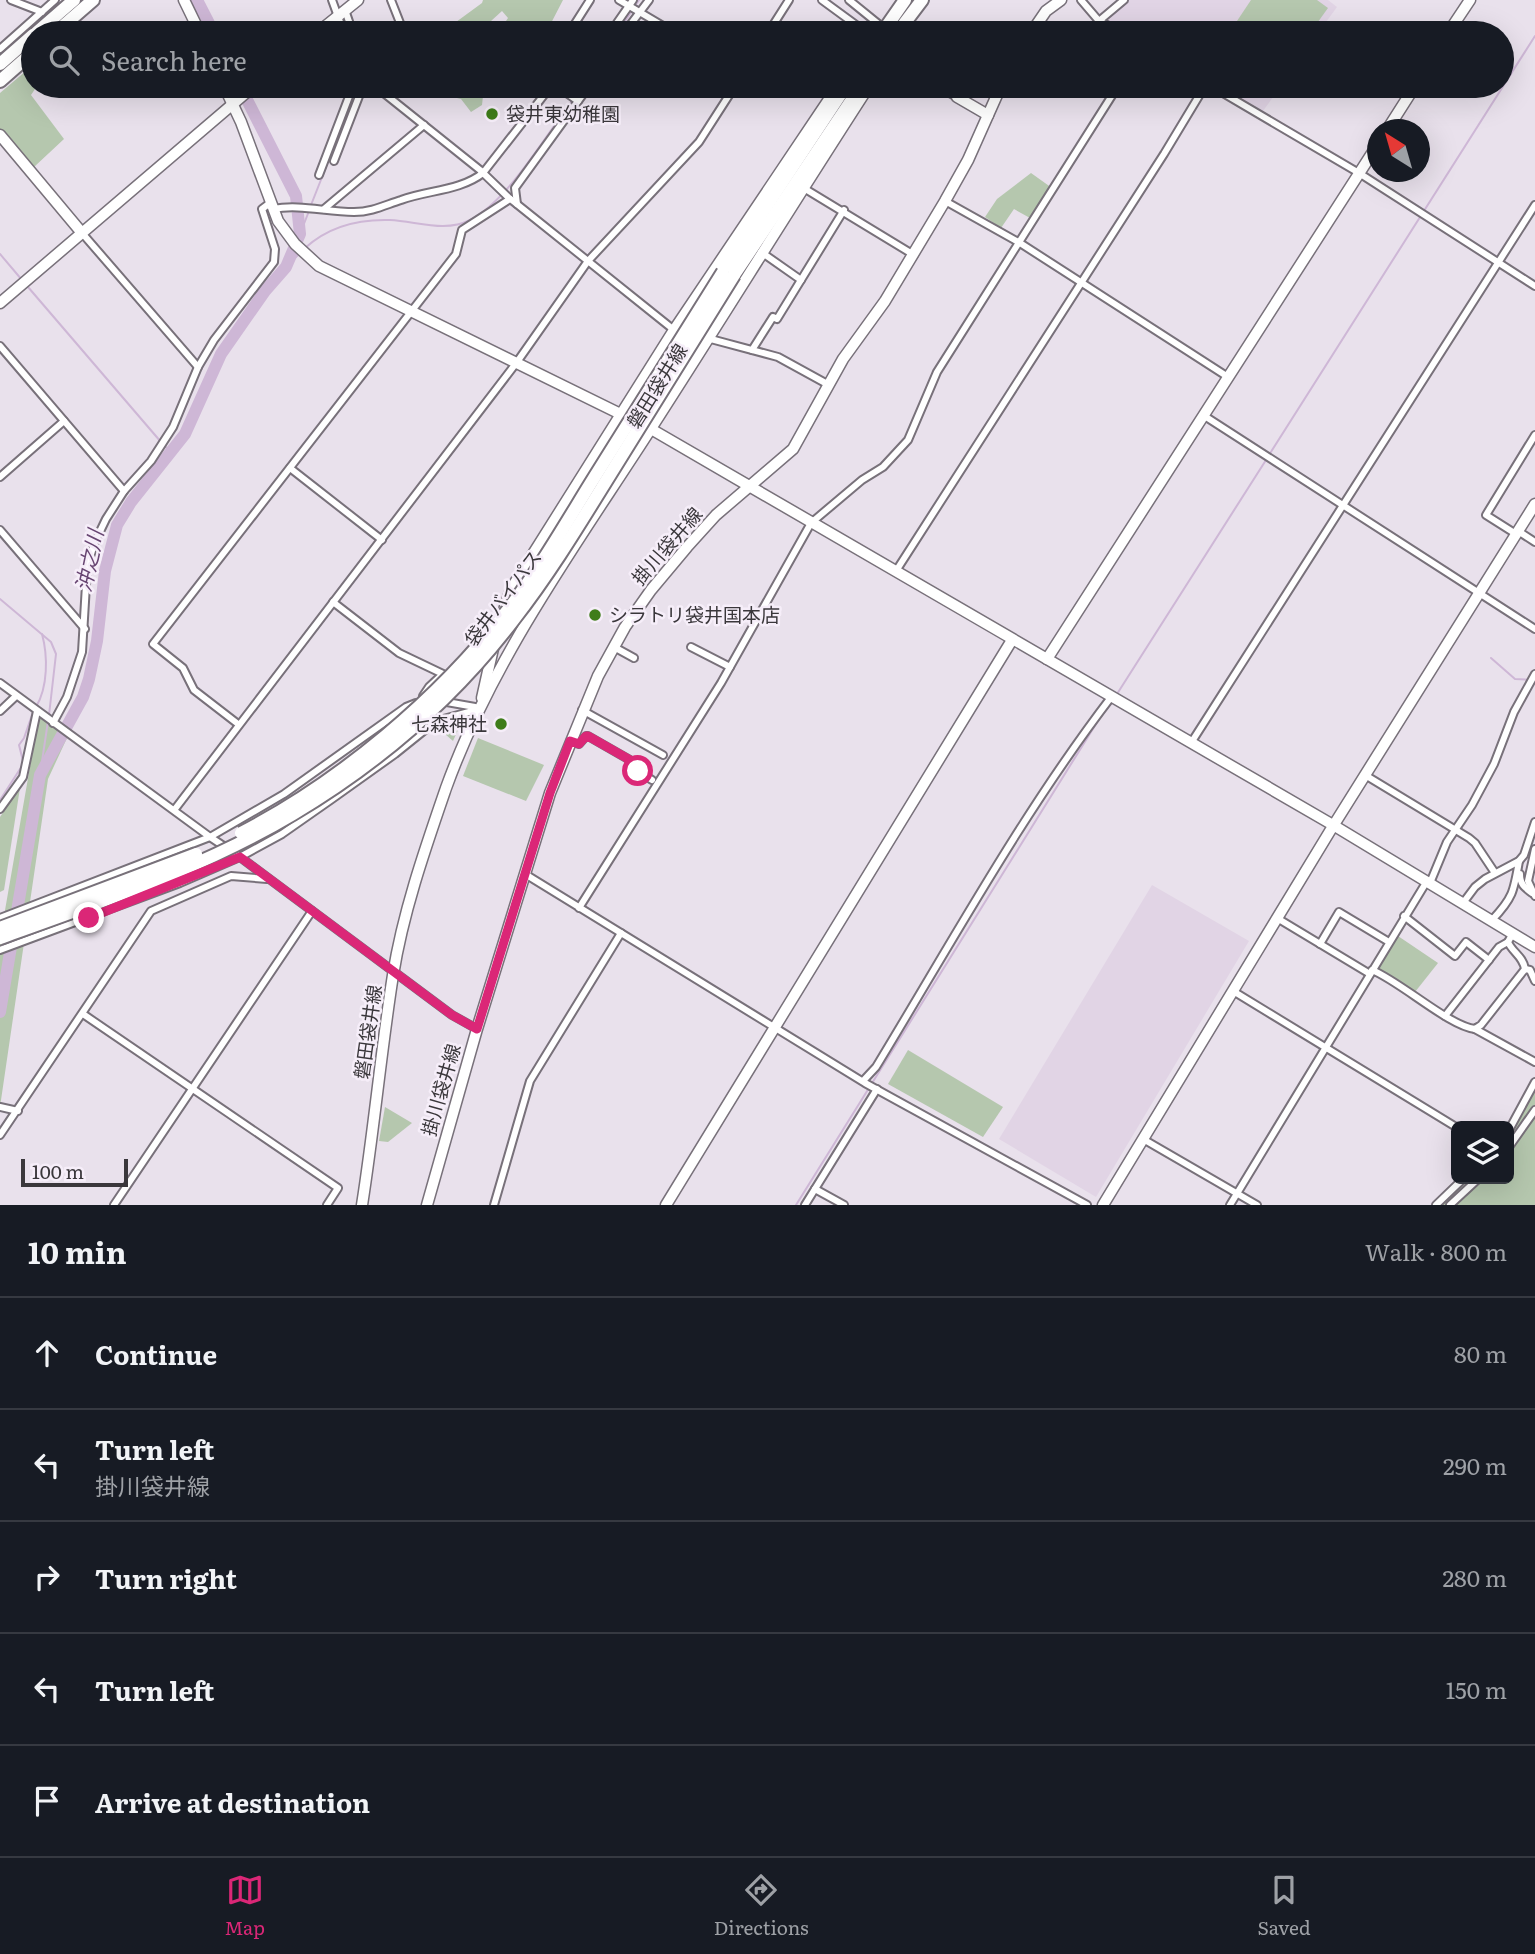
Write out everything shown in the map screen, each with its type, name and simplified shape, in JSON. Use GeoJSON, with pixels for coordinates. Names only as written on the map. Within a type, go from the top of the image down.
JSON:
{"type":"FeatureCollection","features":[{"type":"Feature","properties":{"kind":"highway"},"geometry":{"type":"LineString","coordinates":[[49,21],[74,0]]}},
{"type":"Feature","properties":{"kind":"highway"},"geometry":{"type":"LineString","coordinates":[[69,21],[93,0]]}},
{"type":"Feature","properties":{"kind":"highway"},"geometry":{"type":"LineString","coordinates":[[887,21],[903,0]]}},
{"type":"Feature","properties":{"kind":"highway"},"geometry":{"type":"LineString","coordinates":[[906,21],[922,0]]}},
{"type":"Feature","properties":{"kind":"highway"},"geometry":{"type":"LineString","coordinates":[[0,64],[21,45]]}},
{"type":"Feature","properties":{"kind":"highway"},"geometry":{"type":"LineString","coordinates":[[0,81],[21,63]]}},
{"type":"Feature","properties":{"kind":"highway","name":"袋井バイパス"},"geometry":{"type":"LineString","coordinates":[[0,938],[163,878],[251,837],[324,794],[416,725],[481,659],[515,619],[553,565],[839,98]]}},
{"type":"Feature","properties":{"kind":"highway","name":"袋井バイパス"},"geometry":{"type":"LineString","coordinates":[[0,928],[213,847],[284,809],[378,742],[444,681],[507,611],[544,559],[729,274],[853,98]]}},
{"type":"Feature","properties":{"kind":"street"},"geometry":{"type":"LineString","coordinates":[[11,0],[42,12]]}},
{"type":"Feature","properties":{"kind":"street"},"geometry":{"type":"LineString","coordinates":[[32,21],[55,0]]}},
{"type":"Feature","properties":{"kind":"street"},"geometry":{"type":"LineString","coordinates":[[184,0],[195,21]]}},
{"type":"Feature","properties":{"kind":"street"},"geometry":{"type":"LineString","coordinates":[[332,0],[346,21]]}},
{"type":"Feature","properties":{"kind":"street"},"geometry":{"type":"LineString","coordinates":[[331,21],[358,0]]}},
{"type":"Feature","properties":{"kind":"street"},"geometry":{"type":"LineString","coordinates":[[391,0],[399,21]]}},
{"type":"Feature","properties":{"kind":"street"},"geometry":{"type":"LineString","coordinates":[[577,21],[590,0]]}},
{"type":"Feature","properties":{"kind":"street"},"geometry":{"type":"LineString","coordinates":[[620,0],[657,21]]}},
{"type":"Feature","properties":{"kind":"street"},"geometry":{"type":"LineString","coordinates":[[621,21],[634,6],[649,0]]}},
{"type":"Feature","properties":{"kind":"street"},"geometry":{"type":"LineString","coordinates":[[776,21],[789,0]]}},
{"type":"Feature","properties":{"kind":"street"},"geometry":{"type":"LineString","coordinates":[[822,0],[851,21]]}},
{"type":"Feature","properties":{"kind":"street"},"geometry":{"type":"LineString","coordinates":[[849,0],[869,21]]}},
{"type":"Feature","properties":{"kind":"street"},"geometry":{"type":"LineString","coordinates":[[913,21],[928,0]]}},
{"type":"Feature","properties":{"kind":"street"},"geometry":{"type":"LineString","coordinates":[[1039,21],[1059,0]]}},
{"type":"Feature","properties":{"kind":"street"},"geometry":{"type":"LineString","coordinates":[[1081,0],[1099,21],[1124,0]]}},
{"type":"Feature","properties":{"kind":"street"},"geometry":{"type":"LineString","coordinates":[[1456,21],[1470,0]]}},
{"type":"Feature","properties":{"kind":"street"},"geometry":{"type":"LineString","coordinates":[[341,13],[342,21]]}},
{"type":"Feature","properties":{"kind":"street"},"geometry":{"type":"LineString","coordinates":[[0,49],[21,30]]}},
{"type":"Feature","properties":{"kind":"street"},"geometry":{"type":"LineString","coordinates":[[232,98],[272,206],[285,233],[319,265],[624,413],[1334,825],[1492,920],[1511,937],[1535,947]]}},
{"type":"Feature","properties":{"kind":"street"},"geometry":{"type":"LineString","coordinates":[[0,303],[240,98]]}},
{"type":"Feature","properties":{"kind":"street"},"geometry":{"type":"LineString","coordinates":[[319,175],[348,98]]}},
{"type":"Feature","properties":{"kind":"street"},"geometry":{"type":"LineString","coordinates":[[334,161],[358,98]]}},
{"type":"Feature","properties":{"kind":"street"},"geometry":{"type":"LineString","coordinates":[[390,98],[483,173],[509,198],[674,330]]}},
{"type":"Feature","properties":{"kind":"street"},"geometry":{"type":"LineString","coordinates":[[53,723],[71,686],[82,652],[89,560],[106,519],[124,491],[152,461],[173,428],[198,367],[229,318],[274,262],[275,249],[262,209],[289,206],[353,212],[372,211],[402,199],[472,182],[483,173],[542,98]]}},
{"type":"Feature","properties":{"kind":"street"},"geometry":{"type":"LineString","coordinates":[[174,809],[517,362],[588,261],[699,142],[727,98]]}},
{"type":"Feature","properties":{"kind":"street","name":"磐田袋井線"},"geometry":{"type":"LineString","coordinates":[[480,709],[492,653],[511,589],[674,330],[830,98]]}},
{"type":"Feature","properties":{"kind":"street","name":"磐田袋井線"},"geometry":{"type":"LineString","coordinates":[[362,1205],[393,972],[413,889],[447,784],[480,709],[539,601],[861,98]]}},
{"type":"Feature","properties":{"kind":"street"},"geometry":{"type":"LineString","coordinates":[[959,98],[988,115]]}},
{"type":"Feature","properties":{"kind":"street","name":"掛川袋井線"},"geometry":{"type":"LineString","coordinates":[[427,1205],[477,1029],[550,793],[597,676],[650,590],[716,515],[793,449],[843,359],[886,302],[914,255],[968,160],[996,98]]}},
{"type":"Feature","properties":{"kind":"street"},"geometry":{"type":"LineString","coordinates":[[579,908],[730,667],[811,523],[825,508],[883,467],[908,440],[937,372],[1111,98]]}},
{"type":"Feature","properties":{"kind":"street"},"geometry":{"type":"LineString","coordinates":[[896,571],[1198,98]]}},
{"type":"Feature","properties":{"kind":"street"},"geometry":{"type":"LineString","coordinates":[[1231,98],[1359,173],[1535,285]]}},
{"type":"Feature","properties":{"kind":"street"},"geometry":{"type":"LineString","coordinates":[[1394,119],[1407,98]]}},
{"type":"Feature","properties":{"kind":"street"},"geometry":{"type":"LineString","coordinates":[[517,204],[515,188],[575,99]]}},
{"type":"Feature","properties":{"kind":"street"},"geometry":{"type":"LineString","coordinates":[[324,209],[424,125]]}},
{"type":"Feature","properties":{"kind":"street"},"geometry":{"type":"LineString","coordinates":[[0,135],[198,367]]}},
{"type":"Feature","properties":{"kind":"street"},"geometry":{"type":"LineString","coordinates":[[1046,659],[1367,160]]}},
{"type":"Feature","properties":{"kind":"street"},"geometry":{"type":"LineString","coordinates":[[802,187],[844,210],[914,255]]}},
{"type":"Feature","properties":{"kind":"street"},"geometry":{"type":"LineString","coordinates":[[238,724],[194,691],[183,668],[153,644],[456,254],[462,230],[509,198]]}},
{"type":"Feature","properties":{"kind":"street"},"geometry":{"type":"LineString","coordinates":[[945,201],[1020,243],[1228,377]]}},
{"type":"Feature","properties":{"kind":"street"},"geometry":{"type":"LineString","coordinates":[[1191,743],[1535,205]]}},
{"type":"Feature","properties":{"kind":"street"},"geometry":{"type":"LineString","coordinates":[[752,350],[773,317],[778,318],[844,210]]}},
{"type":"Feature","properties":{"kind":"street"},"geometry":{"type":"LineString","coordinates":[[761,252],[801,280]]}},
{"type":"Feature","properties":{"kind":"street"},"geometry":{"type":"LineString","coordinates":[[707,338],[778,357],[829,385]]}},
{"type":"Feature","properties":{"kind":"street"},"geometry":{"type":"LineString","coordinates":[[0,346],[124,491]]}},
{"type":"Feature","properties":{"kind":"street"},"geometry":{"type":"LineString","coordinates":[[1203,415],[1535,629]]}},
{"type":"Feature","properties":{"kind":"street"},"geometry":{"type":"LineString","coordinates":[[0,477],[64,422]]}},
{"type":"Feature","properties":{"kind":"street"},"geometry":{"type":"LineString","coordinates":[[1535,435],[1486,515],[1535,542]]}},
{"type":"Feature","properties":{"kind":"street"},"geometry":{"type":"LineString","coordinates":[[290,468],[382,540]]}},
{"type":"Feature","properties":{"kind":"street"},"geometry":{"type":"LineString","coordinates":[[1103,1205],[1334,825],[1535,504]]}},
{"type":"Feature","properties":{"kind":"street"},"geometry":{"type":"LineString","coordinates":[[0,530],[85,629]]}},
{"type":"Feature","properties":{"kind":"street"},"geometry":{"type":"LineString","coordinates":[[333,602],[399,653],[443,674],[429,687],[421,701]]}},
{"type":"Feature","properties":{"kind":"street"},"geometry":{"type":"LineString","coordinates":[[666,1205],[1012,640]]}},
{"type":"Feature","properties":{"kind":"street"},"geometry":{"type":"LineString","coordinates":[[614,647],[635,658]]}},
{"type":"Feature","properties":{"kind":"street"},"geometry":{"type":"LineString","coordinates":[[691,647],[730,667]]}},
{"type":"Feature","properties":{"kind":"street"},"geometry":{"type":"LineString","coordinates":[[1230,1205],[1404,916],[1428,882],[1454,830],[1472,805],[1494,764],[1514,712],[1534,679]]}},
{"type":"Feature","properties":{"kind":"street"},"geometry":{"type":"LineString","coordinates":[[0,683],[452,1015],[477,1029]]}},
{"type":"Feature","properties":{"kind":"street"},"geometry":{"type":"LineString","coordinates":[[0,711],[16,696]]}},
{"type":"Feature","properties":{"kind":"street"},"geometry":{"type":"LineString","coordinates":[[864,1082],[876,1067],[1038,802],[1080,738],[1112,696]]}},
{"type":"Feature","properties":{"kind":"street"},"geometry":{"type":"LineString","coordinates":[[0,918],[210,837],[284,794],[406,707],[421,701],[440,700],[480,709]]}},
{"type":"Feature","properties":{"kind":"street"},"geometry":{"type":"LineString","coordinates":[[0,950],[180,883],[240,857],[282,834],[395,754],[436,720],[480,709]]}},
{"type":"Feature","properties":{"kind":"street"},"geometry":{"type":"LineString","coordinates":[[582,710],[663,755]]}},
{"type":"Feature","properties":{"kind":"street"},"geometry":{"type":"LineString","coordinates":[[0,809],[23,777],[37,711]]}},
{"type":"Feature","properties":{"kind":"street"},"geometry":{"type":"LineString","coordinates":[[570,741],[579,744],[588,736],[637,764],[638,771],[652,780]]}},
{"type":"Feature","properties":{"kind":"street"},"geometry":{"type":"LineString","coordinates":[[1365,775],[1475,843],[1495,873]]}},
{"type":"Feature","properties":{"kind":"street"},"geometry":{"type":"LineString","coordinates":[[1492,920],[1509,902],[1514,891],[1520,861],[1535,822]]}},
{"type":"Feature","properties":{"kind":"street"},"geometry":{"type":"LineString","coordinates":[[1535,849],[1528,881],[1535,895]]}},
{"type":"Feature","properties":{"kind":"street"},"geometry":{"type":"LineString","coordinates":[[1463,903],[1475,887],[1495,873],[1520,861]]}},
{"type":"Feature","properties":{"kind":"street"},"geometry":{"type":"LineString","coordinates":[[1520,861],[1520,881],[1535,895]]}},
{"type":"Feature","properties":{"kind":"street"},"geometry":{"type":"LineString","coordinates":[[525,874],[864,1082],[1087,1205]]}},
{"type":"Feature","properties":{"kind":"street"},"geometry":{"type":"LineString","coordinates":[[0,1135],[151,911],[231,876],[270,880]]}},
{"type":"Feature","properties":{"kind":"street"},"geometry":{"type":"LineString","coordinates":[[114,1205],[312,911]]}},
{"type":"Feature","properties":{"kind":"street"},"geometry":{"type":"LineString","coordinates":[[1320,943],[1339,912],[1389,942]]}},
{"type":"Feature","properties":{"kind":"street"},"geometry":{"type":"LineString","coordinates":[[1404,916],[1455,956],[1466,942],[1489,960]]}},
{"type":"Feature","properties":{"kind":"street"},"geometry":{"type":"LineString","coordinates":[[1277,918],[1417,996],[1445,1016],[1535,1062]]}},
{"type":"Feature","properties":{"kind":"street"},"geometry":{"type":"LineString","coordinates":[[494,1205],[530,1081],[621,933]]}},
{"type":"Feature","properties":{"kind":"street"},"geometry":{"type":"LineString","coordinates":[[1445,1016],[1499,947],[1511,937]]}},
{"type":"Feature","properties":{"kind":"street"},"geometry":{"type":"LineString","coordinates":[[1511,937],[1525,969],[1530,970],[1535,981]]}},
{"type":"Feature","properties":{"kind":"street"},"geometry":{"type":"LineString","coordinates":[[1475,1029],[1525,969]]}},
{"type":"Feature","properties":{"kind":"street"},"geometry":{"type":"LineString","coordinates":[[1233,991],[1451,1124]]}},
{"type":"Feature","properties":{"kind":"street"},"geometry":{"type":"LineString","coordinates":[[83,1014],[338,1188],[327,1205]]}},
{"type":"Feature","properties":{"kind":"street"},"geometry":{"type":"LineString","coordinates":[[1514,1122],[1535,1082]]}},
{"type":"Feature","properties":{"kind":"street"},"geometry":{"type":"LineString","coordinates":[[805,1205],[876,1088]]}},
{"type":"Feature","properties":{"kind":"street"},"geometry":{"type":"LineString","coordinates":[[0,1107],[18,1111]]}},
{"type":"Feature","properties":{"kind":"street"},"geometry":{"type":"LineString","coordinates":[[1514,1140],[1535,1110]]}},
{"type":"Feature","properties":{"kind":"street"},"geometry":{"type":"LineString","coordinates":[[1143,1139],[1257,1205]]}},
{"type":"Feature","properties":{"kind":"street"},"geometry":{"type":"LineString","coordinates":[[1436,1205],[1458,1184]]}},
{"type":"Feature","properties":{"kind":"street"},"geometry":{"type":"LineString","coordinates":[[1450,1205],[1473,1184]]}},
{"type":"Feature","properties":{"kind":"street"},"geometry":{"type":"LineString","coordinates":[[815,1189],[844,1205]]}},
{"type":"Feature","properties":{"kind":"shaded area"},"geometry":{"type":"Polygon","coordinates":[[[1126,0],[1328,0],[1337,7],[1327,21],[1101,21],[1126,0]]]}},
{"type":"Feature","properties":{"kind":"shaded area"},"geometry":{"type":"Polygon","coordinates":[[[1240,98],[1272,98],[1263,111],[1240,98]]]}},
{"type":"Feature","properties":{"kind":"shaded area"},"geometry":{"type":"Polygon","coordinates":[[[1152,885],[1249,941],[1096,1197],[999,1139],[1152,885]]]}},
{"type":"Feature","properties":{"kind":"green space"},"geometry":{"type":"Polygon","coordinates":[[[483,0],[563,0],[552,21],[506,21],[508,18],[502,11],[491,21],[457,21],[483,0]]]}},
{"type":"Feature","properties":{"kind":"green space"},"geometry":{"type":"Polygon","coordinates":[[[1251,0],[1317,0],[1328,8],[1319,21],[1237,21],[1251,0]]]}},
{"type":"Feature","properties":{"kind":"green space"},"geometry":{"type":"Polygon","coordinates":[[[21,75],[21,98],[33,98],[64,139],[34,167],[0,129],[0,93],[21,75]]]}},
{"type":"Feature","properties":{"kind":"green space"},"geometry":{"type":"Polygon","coordinates":[[[457,98],[483,98],[482,105],[471,112],[461,99],[457,98]]]}},
{"type":"Feature","properties":{"kind":"green space"},"geometry":{"type":"Polygon","coordinates":[[[1031,173],[1052,188],[1030,218],[1014,209],[1001,228],[985,217],[997,199],[1031,173]]]}},
{"type":"Feature","properties":{"kind":"green space"},"geometry":{"type":"Polygon","coordinates":[[[39,715],[67,738],[48,779],[0,1107],[0,939],[39,715]]]}},
{"type":"Feature","properties":{"kind":"green space"},"geometry":{"type":"Polygon","coordinates":[[[458,716],[463,719],[453,741],[437,727],[458,716]]]}},
{"type":"Feature","properties":{"kind":"green space"},"geometry":{"type":"Polygon","coordinates":[[[478,738],[544,765],[526,801],[463,776],[478,738]]]}},
{"type":"Feature","properties":{"kind":"green space"},"geometry":{"type":"Polygon","coordinates":[[[20,788],[4,890],[0,892],[0,817],[20,788]]]}},
{"type":"Feature","properties":{"kind":"green space"},"geometry":{"type":"Polygon","coordinates":[[[1398,936],[1438,963],[1415,992],[1377,968],[1398,936]]]}},
{"type":"Feature","properties":{"kind":"green space"},"geometry":{"type":"Polygon","coordinates":[[[908,1050],[1003,1107],[983,1137],[888,1084],[908,1050]]]}},
{"type":"Feature","properties":{"kind":"green space"},"geometry":{"type":"Polygon","coordinates":[[[1535,1088],[1535,1205],[1440,1205],[1463,1184],[1514,1184],[1514,1122],[1535,1088]]]}},
{"type":"Feature","properties":{"kind":"green space"},"geometry":{"type":"Polygon","coordinates":[[[385,1107],[412,1123],[388,1142],[379,1141],[385,1107]]]}},
{"type":"Feature","properties":{"kind":"waterway","name":"沖之川"},"geometry":{"type":"LineString","coordinates":[[197,0],[208,21]]}},
{"type":"Feature","properties":{"kind":"waterway"},"geometry":{"type":"LineString","coordinates":[[625,21],[639,0]]}},
{"type":"Feature","properties":{"kind":"waterway"},"geometry":{"type":"LineString","coordinates":[[343,17],[344,21]]}},
{"type":"Feature","properties":{"kind":"waterway"},"geometry":{"type":"LineString","coordinates":[[1514,69],[1535,36]]}},
{"type":"Feature","properties":{"kind":"waterway","name":"沖之川"},"geometry":{"type":"LineString","coordinates":[[0,1012],[40,775],[83,697],[89,679],[97,641],[105,571],[117,525],[131,502],[185,434],[221,354],[265,291],[286,267],[300,234],[296,196],[246,98]]}},
{"type":"Feature","properties":{"kind":"waterway"},"geometry":{"type":"LineString","coordinates":[[311,205],[353,98]]}},
{"type":"Feature","properties":{"kind":"waterway"},"geometry":{"type":"LineString","coordinates":[[1269,455],[1496,98]]}},
{"type":"Feature","properties":{"kind":"waterway"},"geometry":{"type":"LineString","coordinates":[[305,248],[334,230],[367,221],[390,220],[451,226],[470,220],[499,198],[512,183],[572,101]]}},
{"type":"Feature","properties":{"kind":"waterway"},"geometry":{"type":"LineString","coordinates":[[300,234],[309,211]]}},
{"type":"Feature","properties":{"kind":"waterway"},"geometry":{"type":"LineString","coordinates":[[0,254],[22,280]]}},
{"type":"Feature","properties":{"kind":"waterway","name":"沖之川"},"geometry":{"type":"LineString","coordinates":[[286,267],[299,254]]}},
{"type":"Feature","properties":{"kind":"waterway"},"geometry":{"type":"LineString","coordinates":[[28,287],[161,442]]}},
{"type":"Feature","properties":{"kind":"waterway"},"geometry":{"type":"LineString","coordinates":[[165,446],[171,454]]}},
{"type":"Feature","properties":{"kind":"waterway"},"geometry":{"type":"LineString","coordinates":[[1117,694],[1266,460]]}},
{"type":"Feature","properties":{"kind":"waterway"},"geometry":{"type":"LineString","coordinates":[[0,599],[51,642],[56,654],[49,715]]}},
{"type":"Feature","properties":{"kind":"waterway"},"geometry":{"type":"LineString","coordinates":[[36,707],[43,690],[46,671],[42,634]]}},
{"type":"Feature","properties":{"kind":"waterway"},"geometry":{"type":"LineString","coordinates":[[1491,658],[1515,679],[1535,680]]}},
{"type":"Feature","properties":{"kind":"waterway"},"geometry":{"type":"LineString","coordinates":[[796,1205],[1112,702]]}},
{"type":"Feature","properties":{"kind":"waterway"},"geometry":{"type":"LineString","coordinates":[[23,761],[19,745],[33,712]]}},
{"type":"Feature","properties":{"kind":"waterway"},"geometry":{"type":"LineString","coordinates":[[40,775],[48,721]]}},
{"type":"Feature","properties":{"kind":"waterway"},"geometry":{"type":"LineString","coordinates":[[0,800],[22,766]]}},
{"type":"Feature","properties":{"kind":"place","name":"袋井東幼稚園"},"geometry":{"type":"Point","coordinates":[492,114]}},
{"type":"Feature","properties":{"kind":"place","name":"シラトリ袋井国本店"},"geometry":{"type":"Point","coordinates":[595,615]}},
{"type":"Feature","properties":{"kind":"place","name":"七森神社"},"geometry":{"type":"Point","coordinates":[501,724]}},
{"type":"Feature","properties":{"kind":"route"},"geometry":{"type":"LineString","coordinates":[[89,918],[240,857],[452,1015],[477,1029],[550,793],[570,741],[579,744],[588,736],[637,764],[638,771]]}}]}
